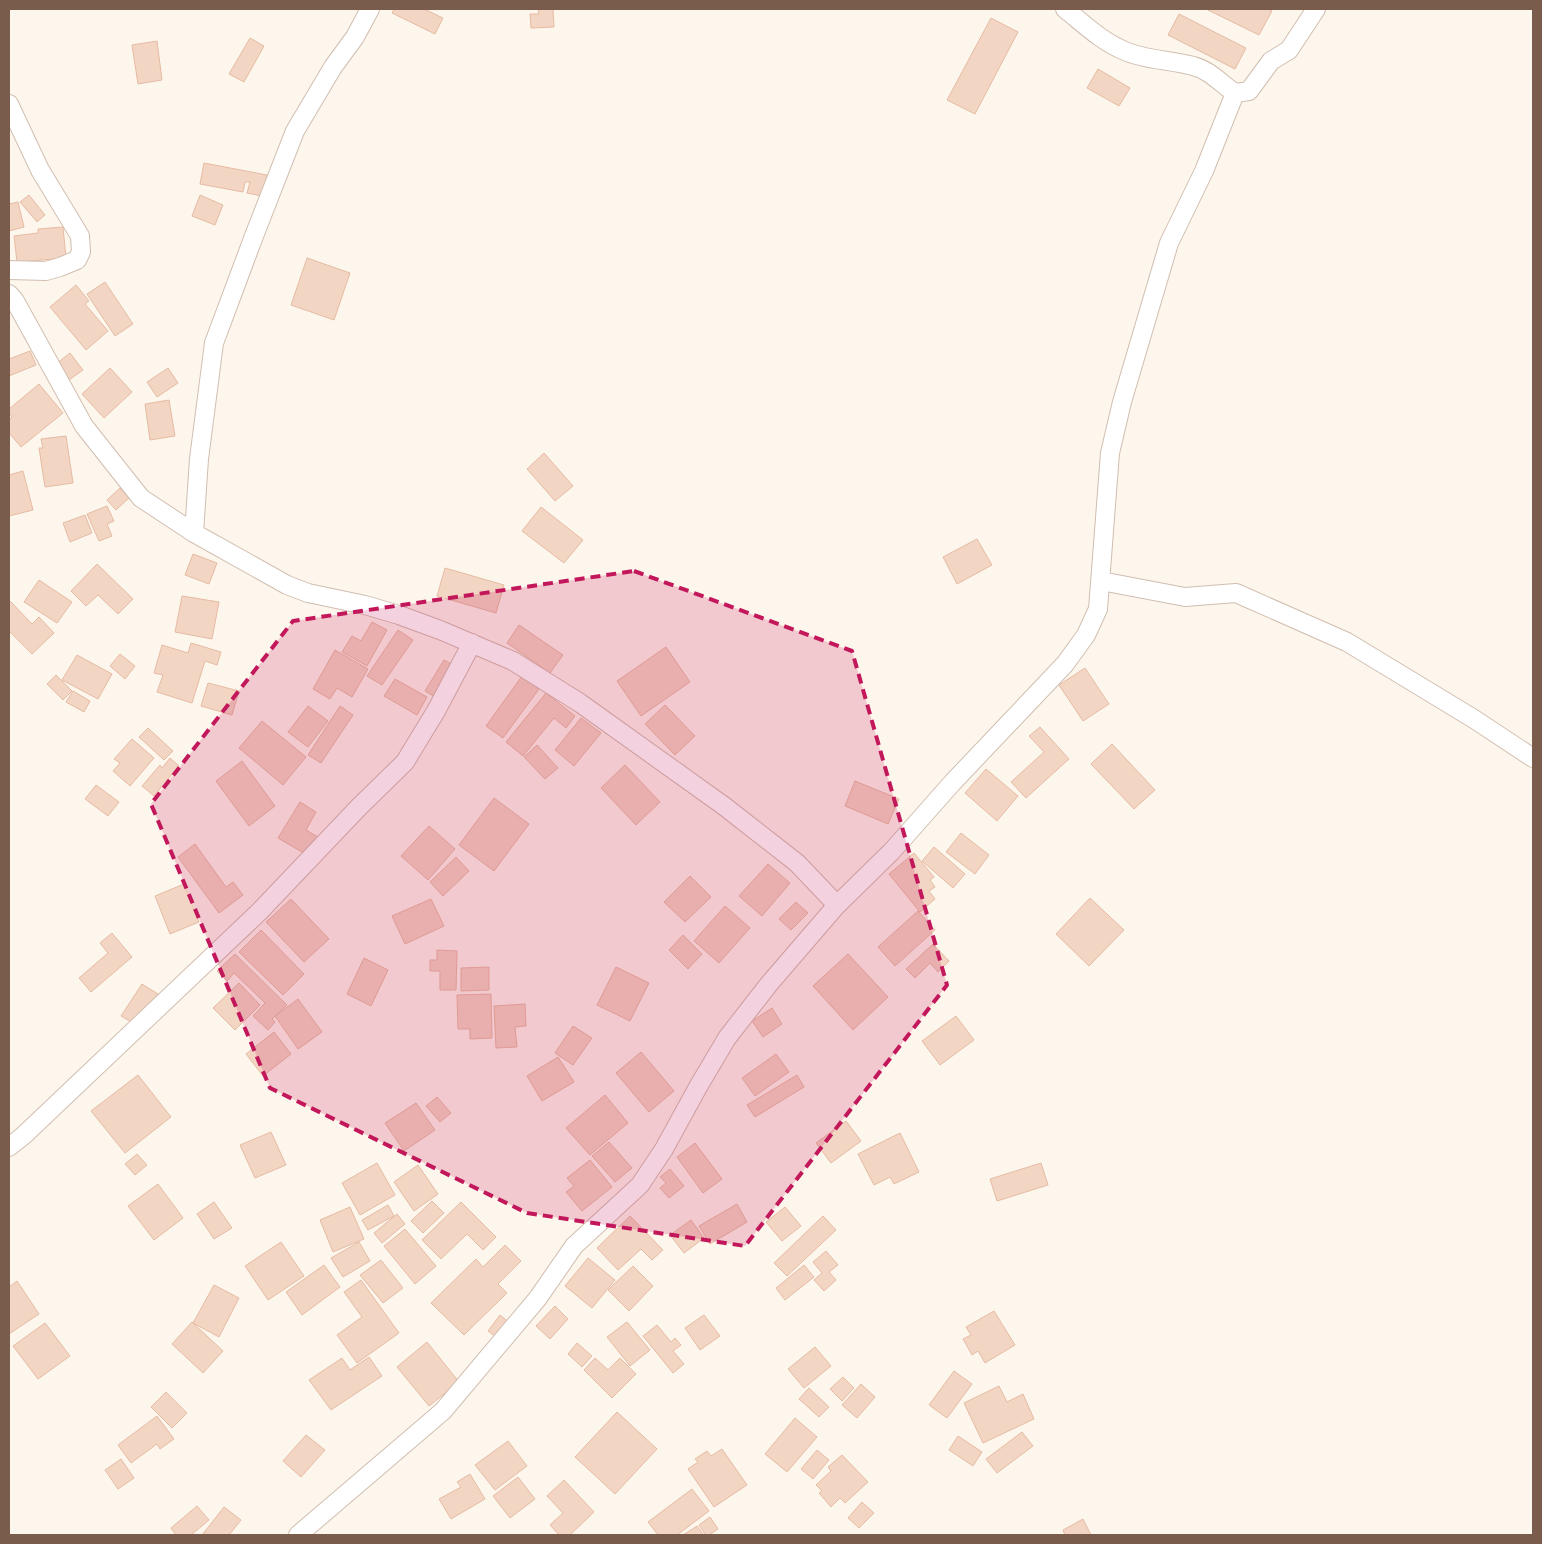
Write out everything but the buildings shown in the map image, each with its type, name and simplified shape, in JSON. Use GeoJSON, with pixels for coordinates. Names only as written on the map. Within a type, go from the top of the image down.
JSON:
{"type":"FeatureCollection","features":[{"type":"Feature","properties":{"kind":"street"},"geometry":{"type":"LineString","coordinates":[[194,532],[199,459],[214,343],[296,131],[334,67],[355,37],[370,9]]}},
{"type":"Feature","properties":{"kind":"street"},"geometry":{"type":"LineString","coordinates":[[1064,9],[1106,41],[1126,52],[1195,66],[1212,74],[1223,86],[1235,93],[1249,91],[1271,61],[1289,50],[1316,9]]}},
{"type":"Feature","properties":{"kind":"street"},"geometry":{"type":"LineString","coordinates":[[298,1535],[443,1411],[538,1298],[574,1246],[640,1185],[664,1149],[698,1087],[728,1038],[769,984],[837,905],[892,851],[953,782],[1065,664],[1086,635],[1098,609],[1110,454],[1122,402],[1169,243],[1204,171],[1235,93]]}},
{"type":"Feature","properties":{"kind":"street"},"geometry":{"type":"LineString","coordinates":[[9,104],[40,170],[80,236],[81,252],[77,260],[60,268],[46,271],[9,270]]}},
{"type":"Feature","properties":{"kind":"street"},"geometry":{"type":"LineString","coordinates":[[9,294],[84,426],[141,498],[194,532],[287,585],[308,593],[391,612],[513,661],[580,703],[724,806],[790,857],[837,905]]}},
{"type":"Feature","properties":{"kind":"street"},"geometry":{"type":"LineString","coordinates":[[1101,581],[1185,597],[1236,593],[1347,642],[1474,719],[1533,758]]}},
{"type":"Feature","properties":{"kind":"street"},"geometry":{"type":"LineString","coordinates":[[9,1147],[23,1136],[259,912],[359,807],[405,762],[436,711],[472,643]]}},
{"type":"Feature","properties":{"kind":"highlighted area"},"geometry":{"type":"Polygon","coordinates":[[[634,571],[852,651],[947,985],[745,1246],[527,1213],[270,1088],[151,804],[293,621],[634,571]]]}}]}
